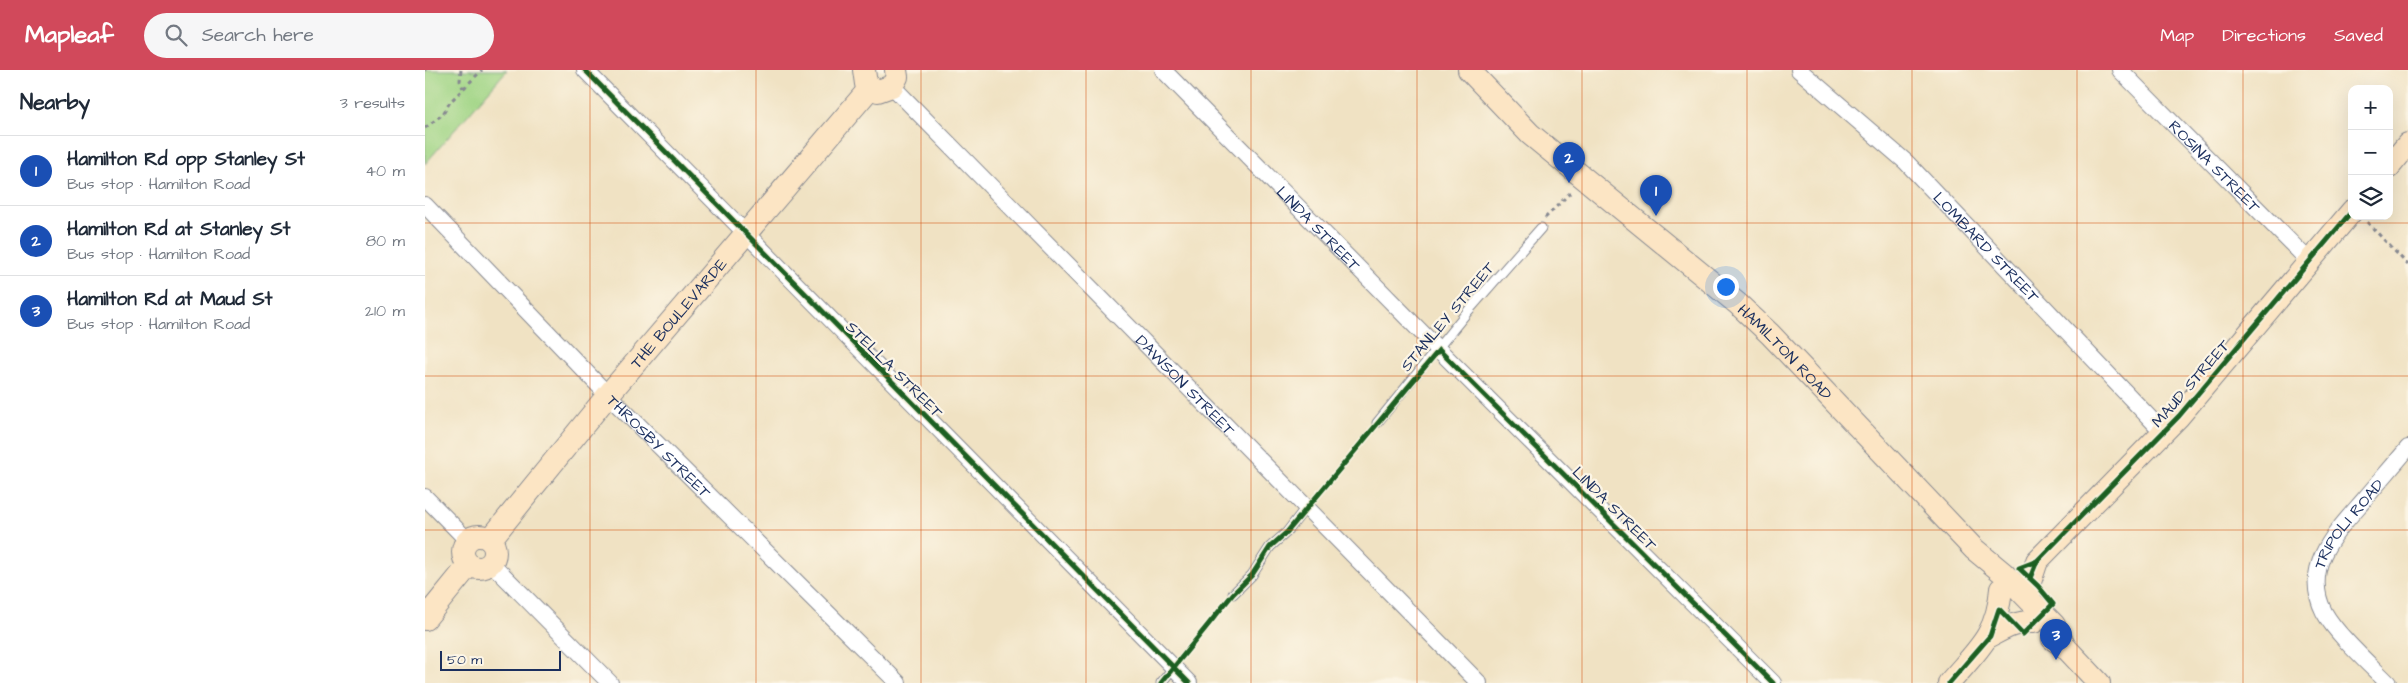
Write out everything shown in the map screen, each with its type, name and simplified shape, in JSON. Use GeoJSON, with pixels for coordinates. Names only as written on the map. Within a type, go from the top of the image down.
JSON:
{"type":"FeatureCollection","features":[{"type":"Feature","properties":{"kind":"street","name":"STELLA STREET"},"geometry":{"type":"LineString","coordinates":[[585,70],[1189,683]]}},
{"type":"Feature","properties":{"kind":"street","name":"LINDA STREET"},"geometry":{"type":"LineString","coordinates":[[1163,70],[1439,350],[1773,683]]}},
{"type":"Feature","properties":{"kind":"street","name":"HAMILTON ROAD"},"geometry":{"type":"LineString","coordinates":[[1469,70],[1530,134],[1738,304],[1777,341],[1974,549],[2034,622],[2045,633],[2065,647],[2099,683]]}},
{"type":"Feature","properties":{"kind":"street","name":"LOMBARD STREET"},"geometry":{"type":"LineString","coordinates":[[1799,70],[1906,162],[2164,433]]}},
{"type":"Feature","properties":{"kind":"street","name":"ROSINA STREET"},"geometry":{"type":"LineString","coordinates":[[2120,70],[2310,262]]}},
{"type":"Feature","properties":{"kind":"street","name":"THE BOULEVARDE"},"geometry":{"type":"LineString","coordinates":[[490,540],[608,395],[880,78]]}},
{"type":"Feature","properties":{"kind":"street","name":"DAWSON STREET"},"geometry":{"type":"LineString","coordinates":[[880,78],[1307,506],[1479,683]]}},
{"type":"Feature","properties":{"kind":"street"},"geometry":{"type":"LineString","coordinates":[[2393,161],[2408,144]]}},
{"type":"Feature","properties":{"kind":"street","name":"THROSBY STREET"},"geometry":{"type":"LineString","coordinates":[[425,205],[608,395],[898,683]]}},
{"type":"Feature","properties":{"kind":"street","name":"MAUD STREET"},"geometry":{"type":"LineString","coordinates":[[1999,578],[2037,561],[2164,433],[2310,262],[2354,220]]}},
{"type":"Feature","properties":{"kind":"street","name":"TRIPOLI ROAD"},"geometry":{"type":"LineString","coordinates":[[2386,682],[2332,623],[2310,581],[2329,541],[2408,448]]}},
{"type":"Feature","properties":{"kind":"street"},"geometry":{"type":"LineString","coordinates":[[425,497],[468,541]]}},
{"type":"Feature","properties":{"kind":"street"},"geometry":{"type":"LineString","coordinates":[[469,566],[463,553],[468,541],[481,536],[490,540],[495,549],[491,563]]}},
{"type":"Feature","properties":{"kind":"street","name":"MAUD STREET"},"geometry":{"type":"LineString","coordinates":[[2030,600],[2028,588],[2037,561]]}},
{"type":"Feature","properties":{"kind":"street"},"geometry":{"type":"LineString","coordinates":[[469,566],[479,568],[491,563]]}},
{"type":"Feature","properties":{"kind":"street"},"geometry":{"type":"LineString","coordinates":[[491,563],[610,683]]}},
{"type":"Feature","properties":{"kind":"street"},"geometry":{"type":"LineString","coordinates":[[425,619],[469,566]]}},
{"type":"Feature","properties":{"kind":"street","name":"HAMILTON ROAD"},"geometry":{"type":"LineString","coordinates":[[1999,578],[2030,600],[2054,625],[2065,647]]}},
{"type":"Feature","properties":{"kind":"street"},"geometry":{"type":"LineString","coordinates":[[1990,636],[1999,609],[1999,578]]}},
{"type":"Feature","properties":{"kind":"street"},"geometry":{"type":"LineString","coordinates":[[1949,683],[1990,636],[2013,624],[2034,622]]}},
{"type":"Feature","properties":{"kind":"lane","name":"STANLEY STREET"},"geometry":{"type":"LineString","coordinates":[[1377,423],[1439,350],[1468,310],[1541,228]]}},
{"type":"Feature","properties":{"kind":"lane"},"geometry":{"type":"LineString","coordinates":[[1233,594],[1252,575],[1270,547],[1287,532],[1307,506]]}},
{"type":"Feature","properties":{"kind":"lane"},"geometry":{"type":"LineString","coordinates":[[1161,683],[1173,667]]}},
{"type":"Feature","properties":{"kind":"path"},"geometry":{"type":"LineString","coordinates":[[461,70],[460,81],[463,88]]}},
{"type":"Feature","properties":{"kind":"path"},"geometry":{"type":"LineString","coordinates":[[425,128],[433,124],[443,114],[450,102],[482,70]]}},
{"type":"Feature","properties":{"kind":"path"},"geometry":{"type":"LineString","coordinates":[[1541,228],[1545,216],[1569,194]]}},
{"type":"Feature","properties":{"kind":"path"},"geometry":{"type":"LineString","coordinates":[[2362,220],[2408,265]]}},
{"type":"Feature","properties":{"kind":"green space"},"geometry":{"type":"Polygon","coordinates":[[[425,70],[507,70],[425,164],[425,70]]]}},
{"type":"Feature","properties":{"kind":"cycle path"},"geometry":{"type":"LineString","coordinates":[[585,70],[1189,683]]}},
{"type":"Feature","properties":{"kind":"cycle path"},"geometry":{"type":"LineString","coordinates":[[2030,578],[2037,561],[2179,416],[2348,216]]}},
{"type":"Feature","properties":{"kind":"cycle path"},"geometry":{"type":"LineString","coordinates":[[1161,683],[1233,594],[1252,575],[1270,547],[1287,532],[1439,350],[1773,683]]}},
{"type":"Feature","properties":{"kind":"cycle path"},"geometry":{"type":"LineString","coordinates":[[1949,683],[1990,636],[1999,609],[2023,634],[2053,604],[2019,568],[2037,561]]}},
{"type":"Feature","properties":{"kind":"place","name":"Hamilton Rd at Stanley St"},"geometry":{"type":"Point","coordinates":[1569,183]}},
{"type":"Feature","properties":{"kind":"place","name":"Hamilton Rd opp Stanley St"},"geometry":{"type":"Point","coordinates":[1656,216]}},
{"type":"Feature","properties":{"kind":"place","name":"Hamilton Rd at Maud St"},"geometry":{"type":"Point","coordinates":[2056,660]}}]}
